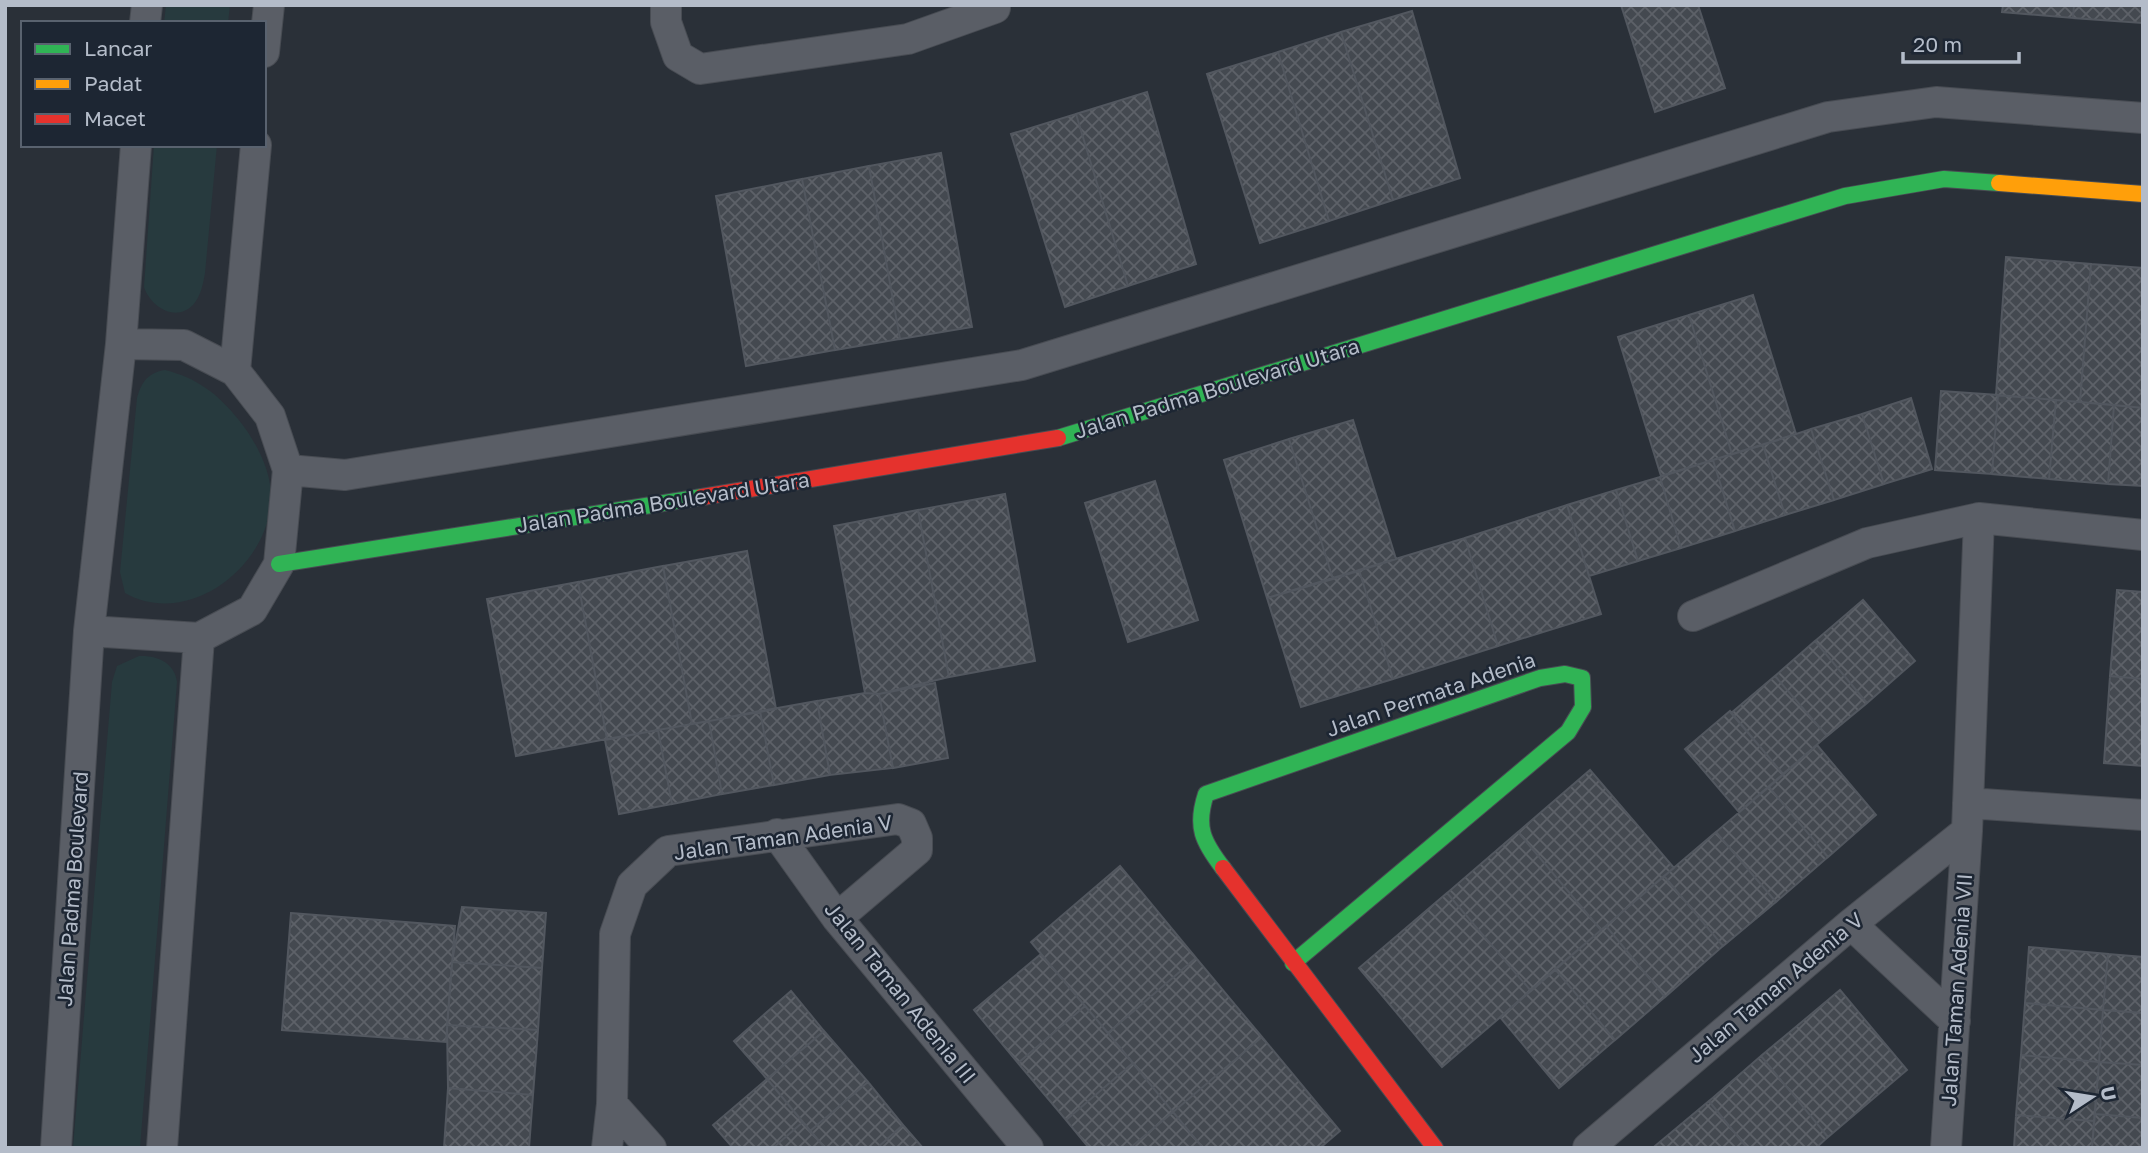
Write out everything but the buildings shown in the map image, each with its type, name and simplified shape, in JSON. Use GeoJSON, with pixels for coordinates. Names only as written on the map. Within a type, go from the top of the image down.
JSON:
{"type":"FeatureCollection","features":[{"type":"Feature","properties":{"kind":"street"},"geometry":{"type":"LineString","coordinates":[[266,28],[268,5]]}},
{"type":"Feature","properties":{"kind":"street"},"geometry":{"type":"LineString","coordinates":[[666,5],[666,22],[678,56],[700,69],[908,39],[998,6]]}},
{"type":"Feature","properties":{"kind":"street"},"geometry":{"type":"LineString","coordinates":[[288,470],[345,475],[1022,365],[1828,117],[1936,102],[2143,118]]}},
{"type":"Feature","properties":{"kind":"street"},"geometry":{"type":"LineString","coordinates":[[89,631],[199,638],[252,610],[279,565],[288,470],[270,416],[235,371],[184,345],[121,344],[136,147]]}},
{"type":"Feature","properties":{"kind":"street"},"geometry":{"type":"LineString","coordinates":[[235,371],[256,147]]}},
{"type":"Feature","properties":{"kind":"street","name":"Jalan Padma Boulevard Utara"},"geometry":{"type":"LineString","coordinates":[[279,565],[1041,443],[1845,197],[1944,179],[2143,194]]}},
{"type":"Feature","properties":{"kind":"street","name":"Jalan Padma Boulevard"},"geometry":{"type":"LineString","coordinates":[[56,1148],[89,631],[121,344]]}},
{"type":"Feature","properties":{"kind":"street"},"geometry":{"type":"LineString","coordinates":[[1693,616],[1867,543],[1979,518],[2143,535]]}},
{"type":"Feature","properties":{"kind":"street","name":"Jalan Taman Adenia VII"},"geometry":{"type":"LineString","coordinates":[[1946,1148],[1967,817],[1979,518]]}},
{"type":"Feature","properties":{"kind":"street"},"geometry":{"type":"LineString","coordinates":[[162,1148],[199,638]]}},
{"type":"Feature","properties":{"kind":"street","name":"Jalan Permata Adenia"},"geometry":{"type":"LineString","coordinates":[[1293,963],[1567,732],[1581,716],[1587,695],[1582,678],[1565,674],[1541,678],[1206,794],[1199,814],[1205,844],[1293,963],[1435,1148]]}},
{"type":"Feature","properties":{"kind":"street"},"geometry":{"type":"LineString","coordinates":[[1967,817],[2143,815]]}},
{"type":"Feature","properties":{"kind":"street","name":"Jalan Taman Adenia V"},"geometry":{"type":"LineString","coordinates":[[1588,1148],[1851,924],[1967,817]]}},
{"type":"Feature","properties":{"kind":"street","name":"Jalan Taman Adenia V"},"geometry":{"type":"LineString","coordinates":[[607,1148],[612,1104],[615,934],[632,885],[668,851],[898,818],[911,824],[917,838],[918,850],[837,918]]}},
{"type":"Feature","properties":{"kind":"street","name":"Jalan Taman Adenia III"},"geometry":{"type":"LineString","coordinates":[[777,834],[837,918],[1028,1148]]}},
{"type":"Feature","properties":{"kind":"street"},"geometry":{"type":"LineString","coordinates":[[1851,924],[1955,1021]]}},
{"type":"Feature","properties":{"kind":"street"},"geometry":{"type":"LineString","coordinates":[[612,1104],[651,1148]]}},
{"type":"Feature","properties":{"kind":"green space"},"geometry":{"type":"Polygon","coordinates":[[[166,5],[230,5],[228,21],[164,21],[166,5]]]}},
{"type":"Feature","properties":{"kind":"green space"},"geometry":{"type":"Polygon","coordinates":[[[154,147],[217,147],[205,273],[200,294],[186,310],[171,312],[157,306],[144,287],[154,147]]]}},
{"type":"Feature","properties":{"kind":"green space"},"geometry":{"type":"Polygon","coordinates":[[[165,370],[197,382],[230,410],[257,447],[271,491],[266,527],[255,549],[239,569],[219,586],[197,597],[173,603],[149,602],[125,593],[120,572],[137,398],[146,379],[165,370]]]}},
{"type":"Feature","properties":{"kind":"green space"},"geometry":{"type":"Polygon","coordinates":[[[139,656],[152,657],[169,665],[177,682],[140,1148],[73,1148],[112,682],[117,666],[139,656]]]}},
{"type":"Feature","properties":{"kind":"traffic: fast"},"geometry":{"type":"LineString","coordinates":[[1058,438],[1845,196],[1944,179],[1999,183]]}},
{"type":"Feature","properties":{"kind":"traffic: fast"},"geometry":{"type":"LineString","coordinates":[[279,564],[702,497]]}},
{"type":"Feature","properties":{"kind":"traffic: fast"},"geometry":{"type":"LineString","coordinates":[[1223,868],[1203,834],[1201,816],[1206,794],[1540,678],[1565,674],[1582,678],[1583,707],[1568,732],[1293,963]]}},
{"type":"Feature","properties":{"kind":"traffic: slow"},"geometry":{"type":"LineString","coordinates":[[1999,183],[2143,194]]}},
{"type":"Feature","properties":{"kind":"traffic: jam"},"geometry":{"type":"LineString","coordinates":[[702,497],[1058,438]]}},
{"type":"Feature","properties":{"kind":"traffic: jam"},"geometry":{"type":"LineString","coordinates":[[1223,868],[1435,1148]]}}]}
